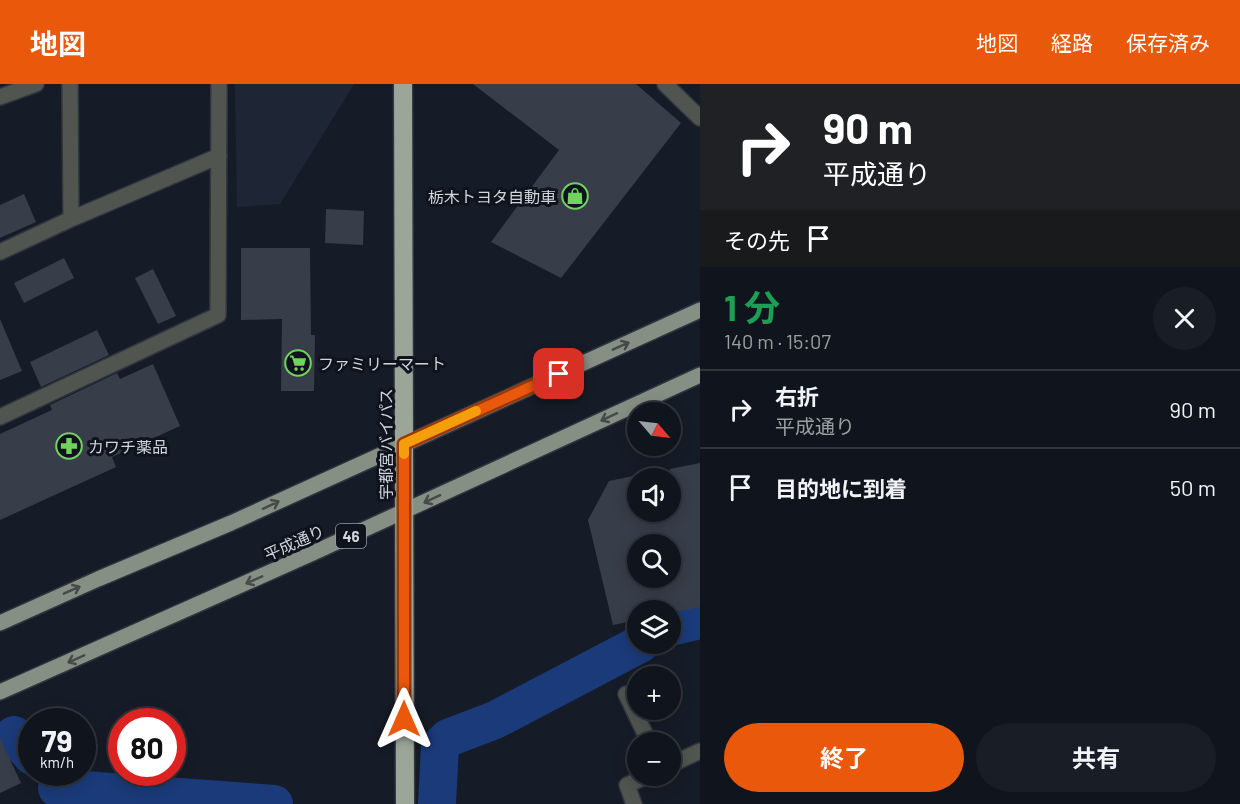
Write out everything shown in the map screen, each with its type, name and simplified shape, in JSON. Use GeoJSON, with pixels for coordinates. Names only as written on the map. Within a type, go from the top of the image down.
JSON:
{"type":"FeatureCollection","features":[{"type":"Feature","properties":{"kind":"highway","name":"宇都宮バイパス"},"geometry":{"type":"LineString","coordinates":[[403,84],[405,804]]}},
{"type":"Feature","properties":{"kind":"main road"},"geometry":{"type":"LineString","coordinates":[[0,623],[231,523],[700,310]]}},
{"type":"Feature","properties":{"kind":"main road","name":"平成通り"},"geometry":{"type":"LineString","coordinates":[[0,692],[404,512],[700,375]]}},
{"type":"Feature","properties":{"kind":"street"},"geometry":{"type":"LineString","coordinates":[[0,97],[36,84]]}},
{"type":"Feature","properties":{"kind":"street"},"geometry":{"type":"LineString","coordinates":[[70,84],[71,219]]}},
{"type":"Feature","properties":{"kind":"street"},"geometry":{"type":"LineString","coordinates":[[0,417],[218,315],[219,84]]}},
{"type":"Feature","properties":{"kind":"street"},"geometry":{"type":"LineString","coordinates":[[665,84],[700,118]]}},
{"type":"Feature","properties":{"kind":"street"},"geometry":{"type":"LineString","coordinates":[[0,252],[219,156]]}},
{"type":"Feature","properties":{"kind":"street"},"geometry":{"type":"LineString","coordinates":[[626,694],[644,732]]}},
{"type":"Feature","properties":{"kind":"street"},"geometry":{"type":"LineString","coordinates":[[681,760],[700,751]]}},
{"type":"Feature","properties":{"kind":"street"},"geometry":{"type":"LineString","coordinates":[[627,786],[634,804]]}},
{"type":"Feature","properties":{"kind":"shaded area"},"geometry":{"type":"Polygon","coordinates":[[[235,84],[354,84],[280,204],[237,207],[235,84]]]}},
{"type":"Feature","properties":{"kind":"building","name":"栃木トヨタ自動車"},"geometry":{"type":"Polygon","coordinates":[[[473,84],[636,84],[681,123],[561,278],[491,242],[559,150],[473,84]]]}},
{"type":"Feature","properties":{"kind":"building"},"geometry":{"type":"Polygon","coordinates":[[[24,194],[36,222],[0,238],[0,205],[24,194]]]}},
{"type":"Feature","properties":{"kind":"building"},"geometry":{"type":"Polygon","coordinates":[[[326,209],[364,211],[363,245],[325,243],[326,209]]]}},
{"type":"Feature","properties":{"kind":"building"},"geometry":{"type":"Polygon","coordinates":[[[241,248],[310,248],[311,335],[315,335],[314,391],[281,391],[282,319],[241,320],[241,248]]]}},
{"type":"Feature","properties":{"kind":"building"},"geometry":{"type":"Polygon","coordinates":[[[64,258],[74,278],[24,303],[14,283],[64,258]]]}},
{"type":"Feature","properties":{"kind":"building"},"geometry":{"type":"Polygon","coordinates":[[[153,269],[176,316],[158,324],[135,278],[153,269]]]}},
{"type":"Feature","properties":{"kind":"building"},"geometry":{"type":"Polygon","coordinates":[[[0,319],[22,371],[0,380],[0,319]]]}},
{"type":"Feature","properties":{"kind":"building"},"geometry":{"type":"Polygon","coordinates":[[[97,330],[109,355],[41,387],[30,362],[97,330]]]}},
{"type":"Feature","properties":{"kind":"building","name":"カワチ薬品"},"geometry":{"type":"Polygon","coordinates":[[[153,364],[180,426],[112,457],[116,467],[0,520],[0,434],[52,410],[50,405],[117,373],[120,379],[153,364]]]}},
{"type":"Feature","properties":{"kind":"building"},"geometry":{"type":"Polygon","coordinates":[[[700,463],[700,607],[681,611],[681,600],[627,600],[627,622],[613,625],[588,520],[609,481],[627,477],[627,522],[681,522],[681,468],[675,468],[700,463]]]}},
{"type":"Feature","properties":{"kind":"building"},"geometry":{"type":"Polygon","coordinates":[[[0,738],[18,777],[18,784],[0,793],[0,738]]]}},
{"type":"Feature","properties":{"kind":"waterway"},"geometry":{"type":"LineString","coordinates":[[681,624],[700,620]]}},
{"type":"Feature","properties":{"kind":"waterway"},"geometry":{"type":"LineString","coordinates":[[437,804],[440,746],[448,738],[495,720],[627,651]]}},
{"type":"Feature","properties":{"kind":"waterway"},"geometry":{"type":"LineString","coordinates":[[14,735],[18,740]]}},
{"type":"Feature","properties":{"kind":"waterway"},"geometry":{"type":"LineString","coordinates":[[57,788],[274,804]]}},
{"type":"Feature","properties":{"kind":"slow traffic"},"geometry":{"type":"LineString","coordinates":[[404,454],[404,444],[476,411]]}},
{"type":"Feature","properties":{"kind":"place","name":"栃木トヨタ自動車"},"geometry":{"type":"Point","coordinates":[575,196]}},
{"type":"Feature","properties":{"kind":"place","name":"ファミリーマート"},"geometry":{"type":"Point","coordinates":[298,363]}},
{"type":"Feature","properties":{"kind":"place","name":"カワチ薬品"},"geometry":{"type":"Point","coordinates":[69,446]}},
{"type":"Feature","properties":{"kind":"route"},"geometry":{"type":"LineString","coordinates":[[404,719],[404,444],[559,374]]}}]}
